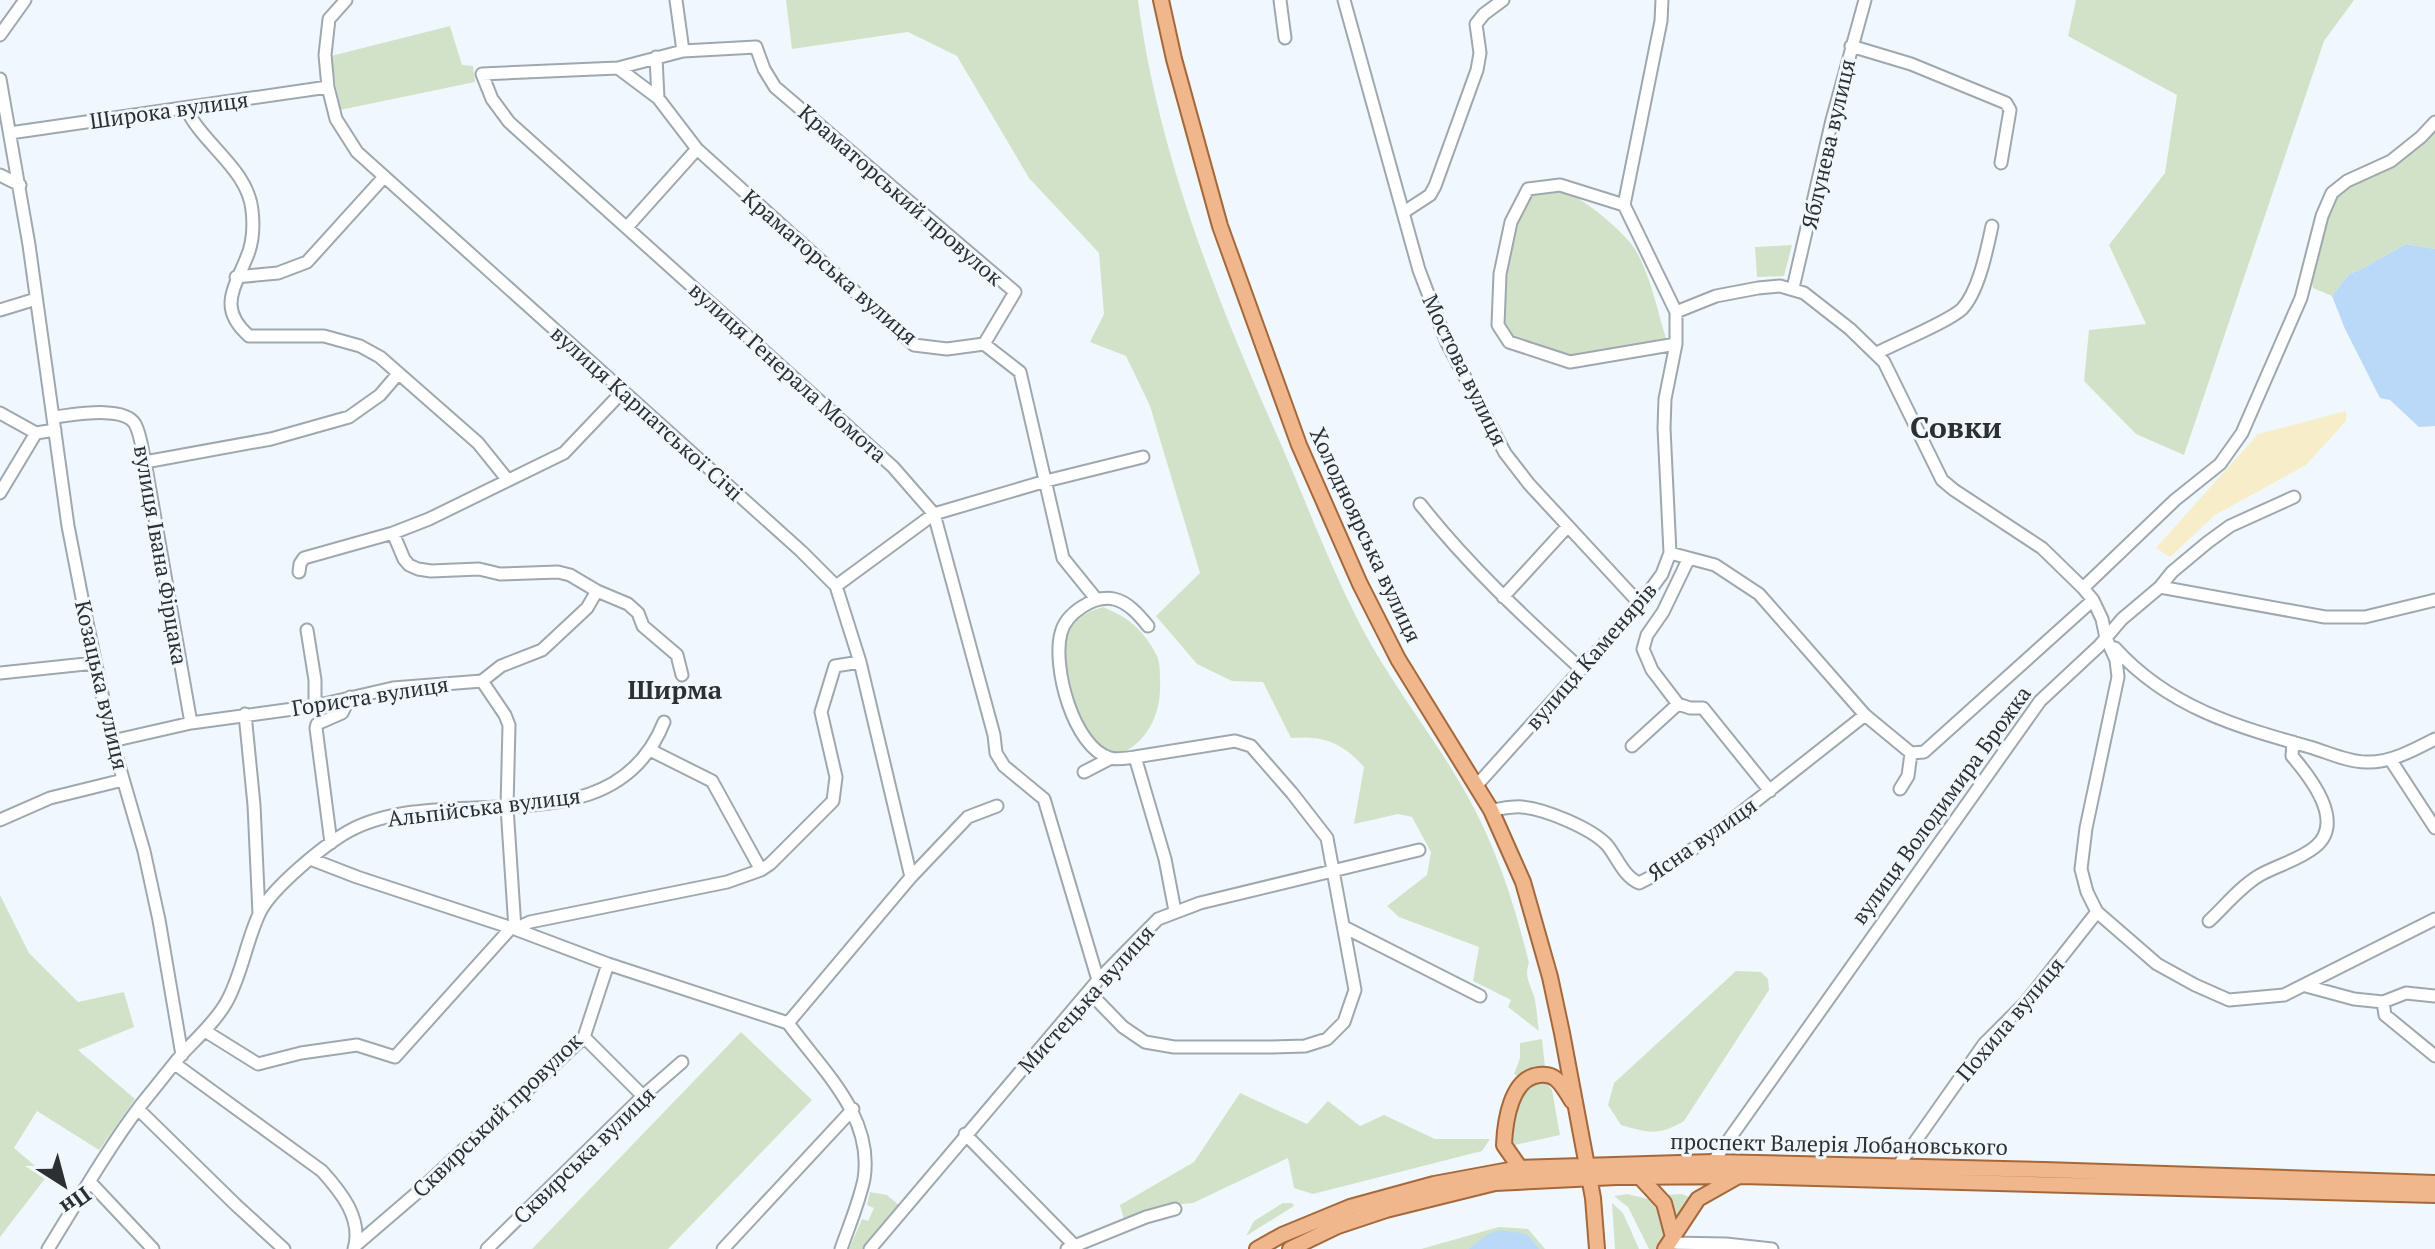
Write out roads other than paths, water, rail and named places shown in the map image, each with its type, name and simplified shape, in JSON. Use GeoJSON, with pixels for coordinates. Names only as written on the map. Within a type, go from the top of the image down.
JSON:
{"type":"FeatureCollection","features":[{"type":"Feature","properties":{"kind":"main road","name":"Холодноярська вулиця"},"geometry":{"type":"LineString","coordinates":[[1161,0],[1220,226],[1299,445],[1360,584],[1398,659],[1491,810],[1523,882],[1550,977],[1588,1172]]}},
{"type":"Feature","properties":{"kind":"main road"},"geometry":{"type":"LineString","coordinates":[[1520,1168],[1504,1145],[1508,1116],[1520,1084],[1529,1076],[1547,1074],[1557,1079],[1577,1107]]}},
{"type":"Feature","properties":{"kind":"main road","name":"проспект Валерія Лобановського"},"geometry":{"type":"LineString","coordinates":[[1290,1249],[1338,1226],[1386,1210],[1495,1183],[1713,1162],[2435,1183]]}},
{"type":"Feature","properties":{"kind":"main road","name":"проспект Валерія Лобановського"},"geometry":{"type":"LineString","coordinates":[[1257,1249],[1282,1235],[1350,1207],[1434,1184],[1520,1168],[1639,1176],[1741,1176],[2435,1195]]}},
{"type":"Feature","properties":{"kind":"main road"},"geometry":{"type":"LineString","coordinates":[[1588,1172],[1599,1244]]}},
{"type":"Feature","properties":{"kind":"main road"},"geometry":{"type":"LineString","coordinates":[[1639,1176],[1664,1203],[1669,1243]]}},
{"type":"Feature","properties":{"kind":"main road"},"geometry":{"type":"LineString","coordinates":[[1669,1243],[1698,1199],[1741,1176]]}},
{"type":"Feature","properties":{"kind":"street"},"geometry":{"type":"LineString","coordinates":[[0,35],[25,0]]}},
{"type":"Feature","properties":{"kind":"street","name":"вулиця Карпатської Січі"},"geometry":{"type":"LineString","coordinates":[[346,0],[329,19],[325,55],[328,87],[336,119],[345,137],[369,165],[801,551],[836,586],[860,662],[911,877]]}},
{"type":"Feature","properties":{"kind":"street"},"geometry":{"type":"LineString","coordinates":[[676,0],[683,51]]}},
{"type":"Feature","properties":{"kind":"street"},"geometry":{"type":"LineString","coordinates":[[1280,0],[1285,38]]}},
{"type":"Feature","properties":{"kind":"street","name":"Мостова вулиця"},"geometry":{"type":"LineString","coordinates":[[1344,0],[1428,299],[1447,343],[1484,416],[1521,473],[1640,604]]}},
{"type":"Feature","properties":{"kind":"street"},"geometry":{"type":"LineString","coordinates":[[1404,212],[1430,195],[1435,186],[1477,70],[1480,53],[1476,24],[1503,0]]}},
{"type":"Feature","properties":{"kind":"street"},"geometry":{"type":"LineString","coordinates":[[1662,0],[1661,21],[1624,205],[1676,312],[1676,344],[1665,399],[1664,428],[1670,553],[1715,565],[1759,594],[1865,715],[1911,753],[1924,752],[2093,600]]}},
{"type":"Feature","properties":{"kind":"street","name":"Яблунева вулиця"},"geometry":{"type":"LineString","coordinates":[[1793,288],[1851,46],[1865,0]]}},
{"type":"Feature","properties":{"kind":"street"},"geometry":{"type":"LineString","coordinates":[[1851,46],[1911,64],[2006,103],[2010,110],[2001,163]]}},
{"type":"Feature","properties":{"kind":"street","name":"вулиця Генерала Момота"},"geometry":{"type":"LineString","coordinates":[[756,47],[683,51],[618,68],[482,74],[492,99],[509,122],[893,467],[934,514],[994,735],[996,753],[1004,766],[1044,799],[1098,980]]}},
{"type":"Feature","properties":{"kind":"street","name":"Краматорський провулок"},"geometry":{"type":"LineString","coordinates":[[756,47],[775,87],[1015,292],[984,344]]}},
{"type":"Feature","properties":{"kind":"street"},"geometry":{"type":"LineString","coordinates":[[656,57],[658,98]]}},
{"type":"Feature","properties":{"kind":"street","name":"Краматорська вулиця"},"geometry":{"type":"LineString","coordinates":[[618,68],[658,98],[697,149],[914,345],[947,349],[984,344]]}},
{"type":"Feature","properties":{"kind":"street","name":"Козацька вулиця"},"geometry":{"type":"LineString","coordinates":[[0,79],[20,185],[68,526],[112,741],[144,851],[159,920],[178,1059]]}},
{"type":"Feature","properties":{"kind":"street","name":"Широка вулиця"},"geometry":{"type":"LineString","coordinates":[[10,133],[328,87]]}},
{"type":"Feature","properties":{"kind":"street"},"geometry":{"type":"LineString","coordinates":[[186,108],[249,196],[253,235],[246,259],[236,277],[230,304],[235,318],[249,336],[324,336],[344,340],[380,357],[478,443],[507,479]]}},
{"type":"Feature","properties":{"kind":"street"},"geometry":{"type":"LineString","coordinates":[[2083,588],[2175,500],[2220,464],[2242,433],[2301,298],[2322,216],[2332,193],[2347,181],[2391,161],[2435,122]]}},
{"type":"Feature","properties":{"kind":"street"},"geometry":{"type":"LineString","coordinates":[[628,226],[697,149]]}},
{"type":"Feature","properties":{"kind":"street"},"geometry":{"type":"LineString","coordinates":[[0,175],[20,185]]}},
{"type":"Feature","properties":{"kind":"street"},"geometry":{"type":"LineString","coordinates":[[236,277],[278,273],[307,262],[384,177]]}},
{"type":"Feature","properties":{"kind":"street"},"geometry":{"type":"LineString","coordinates":[[1624,205],[1560,185],[1528,189],[1511,222],[1508,235],[1500,274],[1498,325],[1509,342],[1570,362],[1676,344]]}},
{"type":"Feature","properties":{"kind":"street"},"geometry":{"type":"LineString","coordinates":[[1877,353],[1961,310],[1971,296],[1992,226]]}},
{"type":"Feature","properties":{"kind":"street"},"geometry":{"type":"LineString","coordinates":[[1676,312],[1716,296],[1744,290],[1780,286],[1804,293],[1850,329],[1884,362],[1942,480],[2042,548],[2093,600],[2116,660],[2118,677],[2086,828],[2081,869],[2097,912],[2157,964],[2229,1000],[2284,995],[2435,919]]}},
{"type":"Feature","properties":{"kind":"street"},"geometry":{"type":"LineString","coordinates":[[0,310],[36,299]]}},
{"type":"Feature","properties":{"kind":"street"},"geometry":{"type":"LineString","coordinates":[[984,344],[1020,372],[1063,558],[1097,600]]}},
{"type":"Feature","properties":{"kind":"street"},"geometry":{"type":"LineString","coordinates":[[145,462],[271,439],[349,417],[380,395],[398,374]]}},
{"type":"Feature","properties":{"kind":"street"},"geometry":{"type":"LineString","coordinates":[[299,572],[304,558],[393,533],[429,519],[564,453],[623,391]]}},
{"type":"Feature","properties":{"kind":"street"},"geometry":{"type":"LineString","coordinates":[[0,413],[36,433],[55,430]]}},
{"type":"Feature","properties":{"kind":"street","name":"вулиця Івана Фірцака"},"geometry":{"type":"LineString","coordinates":[[54,417],[117,413],[129,417],[138,432],[191,723]]}},
{"type":"Feature","properties":{"kind":"street"},"geometry":{"type":"LineString","coordinates":[[0,493],[36,433]]}},
{"type":"Feature","properties":{"kind":"street"},"geometry":{"type":"LineString","coordinates":[[836,586],[934,514],[1143,457]]}},
{"type":"Feature","properties":{"kind":"street","name":"вулиця Володимира Брожка"},"geometry":{"type":"LineString","coordinates":[[1713,1162],[2040,701],[2172,572],[2230,526],[2294,497]]}},
{"type":"Feature","properties":{"kind":"street"},"geometry":{"type":"LineString","coordinates":[[1420,504],[1454,547],[1581,669]]}},
{"type":"Feature","properties":{"kind":"street"},"geometry":{"type":"LineString","coordinates":[[1503,597],[1568,526]]}},
{"type":"Feature","properties":{"kind":"street"},"geometry":{"type":"LineString","coordinates":[[393,533],[404,559],[418,569],[479,569],[500,574],[558,572],[570,575],[628,604],[638,613],[643,626],[677,655],[682,675]]}},
{"type":"Feature","properties":{"kind":"street","name":"вулиця Каменярів"},"geometry":{"type":"LineString","coordinates":[[1476,786],[1640,604],[1662,574],[1670,553]]}},
{"type":"Feature","properties":{"kind":"street"},"geometry":{"type":"LineString","coordinates":[[1689,558],[1663,612],[1647,635],[1643,649],[1652,670],[1678,704],[1703,708],[1770,791]]}},
{"type":"Feature","properties":{"kind":"street"},"geometry":{"type":"LineString","coordinates":[[2160,587],[2325,617],[2365,617],[2435,600]]}},
{"type":"Feature","properties":{"kind":"street","name":"Гориста вулиця"},"geometry":{"type":"LineString","coordinates":[[112,741],[191,723],[315,706],[393,688],[482,681],[517,658],[542,650],[587,608],[597,591]]}},
{"type":"Feature","properties":{"kind":"street"},"geometry":{"type":"LineString","coordinates":[[1111,758],[1087,743],[1074,720],[1058,656],[1061,633],[1073,613],[1097,600],[1113,599],[1126,605],[1148,626]]}},
{"type":"Feature","properties":{"kind":"street"},"geometry":{"type":"LineString","coordinates":[[307,630],[315,680],[315,706]]}},
{"type":"Feature","properties":{"kind":"street"},"geometry":{"type":"LineString","coordinates":[[2106,638],[2125,659],[2181,703],[2293,742],[2364,762],[2390,759],[2435,739]]}},
{"type":"Feature","properties":{"kind":"street"},"geometry":{"type":"LineString","coordinates":[[205,1031],[258,1064],[301,1053],[357,1045],[395,1057],[513,928],[727,882],[761,870],[833,801],[836,777],[821,712],[835,666],[860,662]]}},
{"type":"Feature","properties":{"kind":"street"},"geometry":{"type":"LineString","coordinates":[[0,673],[95,663]]}},
{"type":"Feature","properties":{"kind":"street"},"geometry":{"type":"LineString","coordinates":[[482,681],[509,725],[507,807],[513,928]]}},
{"type":"Feature","properties":{"kind":"street"},"geometry":{"type":"LineString","coordinates":[[331,843],[316,728],[317,724],[342,713],[350,697]]}},
{"type":"Feature","properties":{"kind":"street"},"geometry":{"type":"LineString","coordinates":[[1632,746],[1678,704]]}},
{"type":"Feature","properties":{"kind":"street","name":"Альпійська вулиця"},"geometry":{"type":"LineString","coordinates":[[245,714],[254,805],[259,914]]}},
{"type":"Feature","properties":{"kind":"street","name":"Ясна вулиця"},"geometry":{"type":"LineString","coordinates":[[1491,810],[1526,807],[1576,825],[1606,844],[1629,876],[1639,883],[1709,838],[1865,715]]}},
{"type":"Feature","properties":{"kind":"street","name":"Альпійська вулиця"},"geometry":{"type":"LineString","coordinates":[[178,1059],[226,1004],[259,914],[272,894],[331,843],[370,822],[395,815],[507,807],[585,797],[602,791],[631,771],[650,750],[664,722]]}},
{"type":"Feature","properties":{"kind":"street"},"geometry":{"type":"LineString","coordinates":[[1084,772],[1111,758],[1235,741],[1251,746],[1327,838],[1355,990],[1344,1022],[1327,1039],[1305,1046],[1158,1045],[1145,1042],[1123,1027],[1089,992]]}},
{"type":"Feature","properties":{"kind":"street"},"geometry":{"type":"LineString","coordinates":[[2209,921],[2260,875],[2307,853],[2318,845],[2326,833],[2326,810],[2316,789],[2292,756],[2293,742]]}},
{"type":"Feature","properties":{"kind":"street"},"geometry":{"type":"LineString","coordinates":[[650,750],[712,781],[761,870]]}},
{"type":"Feature","properties":{"kind":"street"},"geometry":{"type":"LineString","coordinates":[[1900,789],[1908,776],[1911,753]]}},
{"type":"Feature","properties":{"kind":"street"},"geometry":{"type":"LineString","coordinates":[[1135,757],[1165,859],[1175,911]]}},
{"type":"Feature","properties":{"kind":"street"},"geometry":{"type":"LineString","coordinates":[[2390,759],[2435,828]]}},
{"type":"Feature","properties":{"kind":"street"},"geometry":{"type":"LineString","coordinates":[[0,820],[50,798],[123,780]]}},
{"type":"Feature","properties":{"kind":"street"},"geometry":{"type":"LineString","coordinates":[[788,1023],[911,877],[968,817],[997,806]]}},
{"type":"Feature","properties":{"kind":"street","name":"Мистецька вулиця"},"geometry":{"type":"LineString","coordinates":[[870,1249],[1098,980],[1158,919],[1175,911],[1419,850]]}},
{"type":"Feature","properties":{"kind":"street"},"geometry":{"type":"LineString","coordinates":[[313,860],[608,964],[788,1023],[853,1109],[863,1132],[864,1175],[841,1249]]}},
{"type":"Feature","properties":{"kind":"street","name":"Похила вулиця"},"geometry":{"type":"LineString","coordinates":[[1898,1166],[1984,1044],[2026,1002],[2097,912]]}},
{"type":"Feature","properties":{"kind":"street"},"geometry":{"type":"LineString","coordinates":[[1344,927],[1480,996]]}},
{"type":"Feature","properties":{"kind":"street","name":"Сквирський провулок"},"geometry":{"type":"LineString","coordinates":[[354,1248],[584,1037],[608,964]]}},
{"type":"Feature","properties":{"kind":"street"},"geometry":{"type":"LineString","coordinates":[[2306,986],[2354,999],[2383,1002],[2406,993],[2435,996]]}},
{"type":"Feature","properties":{"kind":"street"},"geometry":{"type":"LineString","coordinates":[[2383,1002],[2385,1015],[2435,1056]]}},
{"type":"Feature","properties":{"kind":"street"},"geometry":{"type":"LineString","coordinates":[[584,1037],[643,1096]]}},
{"type":"Feature","properties":{"kind":"street"},"geometry":{"type":"LineString","coordinates":[[48,1249],[138,1109],[178,1059],[322,1171],[350,1210],[356,1228],[354,1248]]}},
{"type":"Feature","properties":{"kind":"street","name":"Сквирська вулиця"},"geometry":{"type":"LineString","coordinates":[[487,1249],[643,1096],[682,1062]]}},
{"type":"Feature","properties":{"kind":"street"},"geometry":{"type":"LineString","coordinates":[[138,1109],[284,1249]]}},
{"type":"Feature","properties":{"kind":"street"},"geometry":{"type":"LineString","coordinates":[[723,1249],[853,1109]]}},
{"type":"Feature","properties":{"kind":"street"},"geometry":{"type":"LineString","coordinates":[[965,1134],[1071,1248],[1146,1217],[1175,1209]]}},
{"type":"Feature","properties":{"kind":"street"},"geometry":{"type":"LineString","coordinates":[[90,1182],[153,1249]]}},
{"type":"Feature","properties":{"kind":"street"},"geometry":{"type":"LineString","coordinates":[[1669,1243],[1772,1249]]}},
{"type":"Feature","properties":{"kind":"water"},"geometry":{"type":"Polygon","coordinates":[[[2406,244],[2435,249],[2435,426],[2419,427],[2390,400],[2380,398],[2332,296],[2349,274],[2406,244]]]}},
{"type":"Feature","properties":{"kind":"water"},"geometry":{"type":"Polygon","coordinates":[[[1500,1230],[1527,1234],[1540,1249],[1468,1249],[1488,1234],[1500,1230]]]}},
{"type":"Feature","properties":{"kind":"district","name":"Совки"},"geometry":{"type":"Point","coordinates":[1956,428]}},
{"type":"Feature","properties":{"kind":"district","name":"Ширма"},"geometry":{"type":"Point","coordinates":[675,690]}}]}
